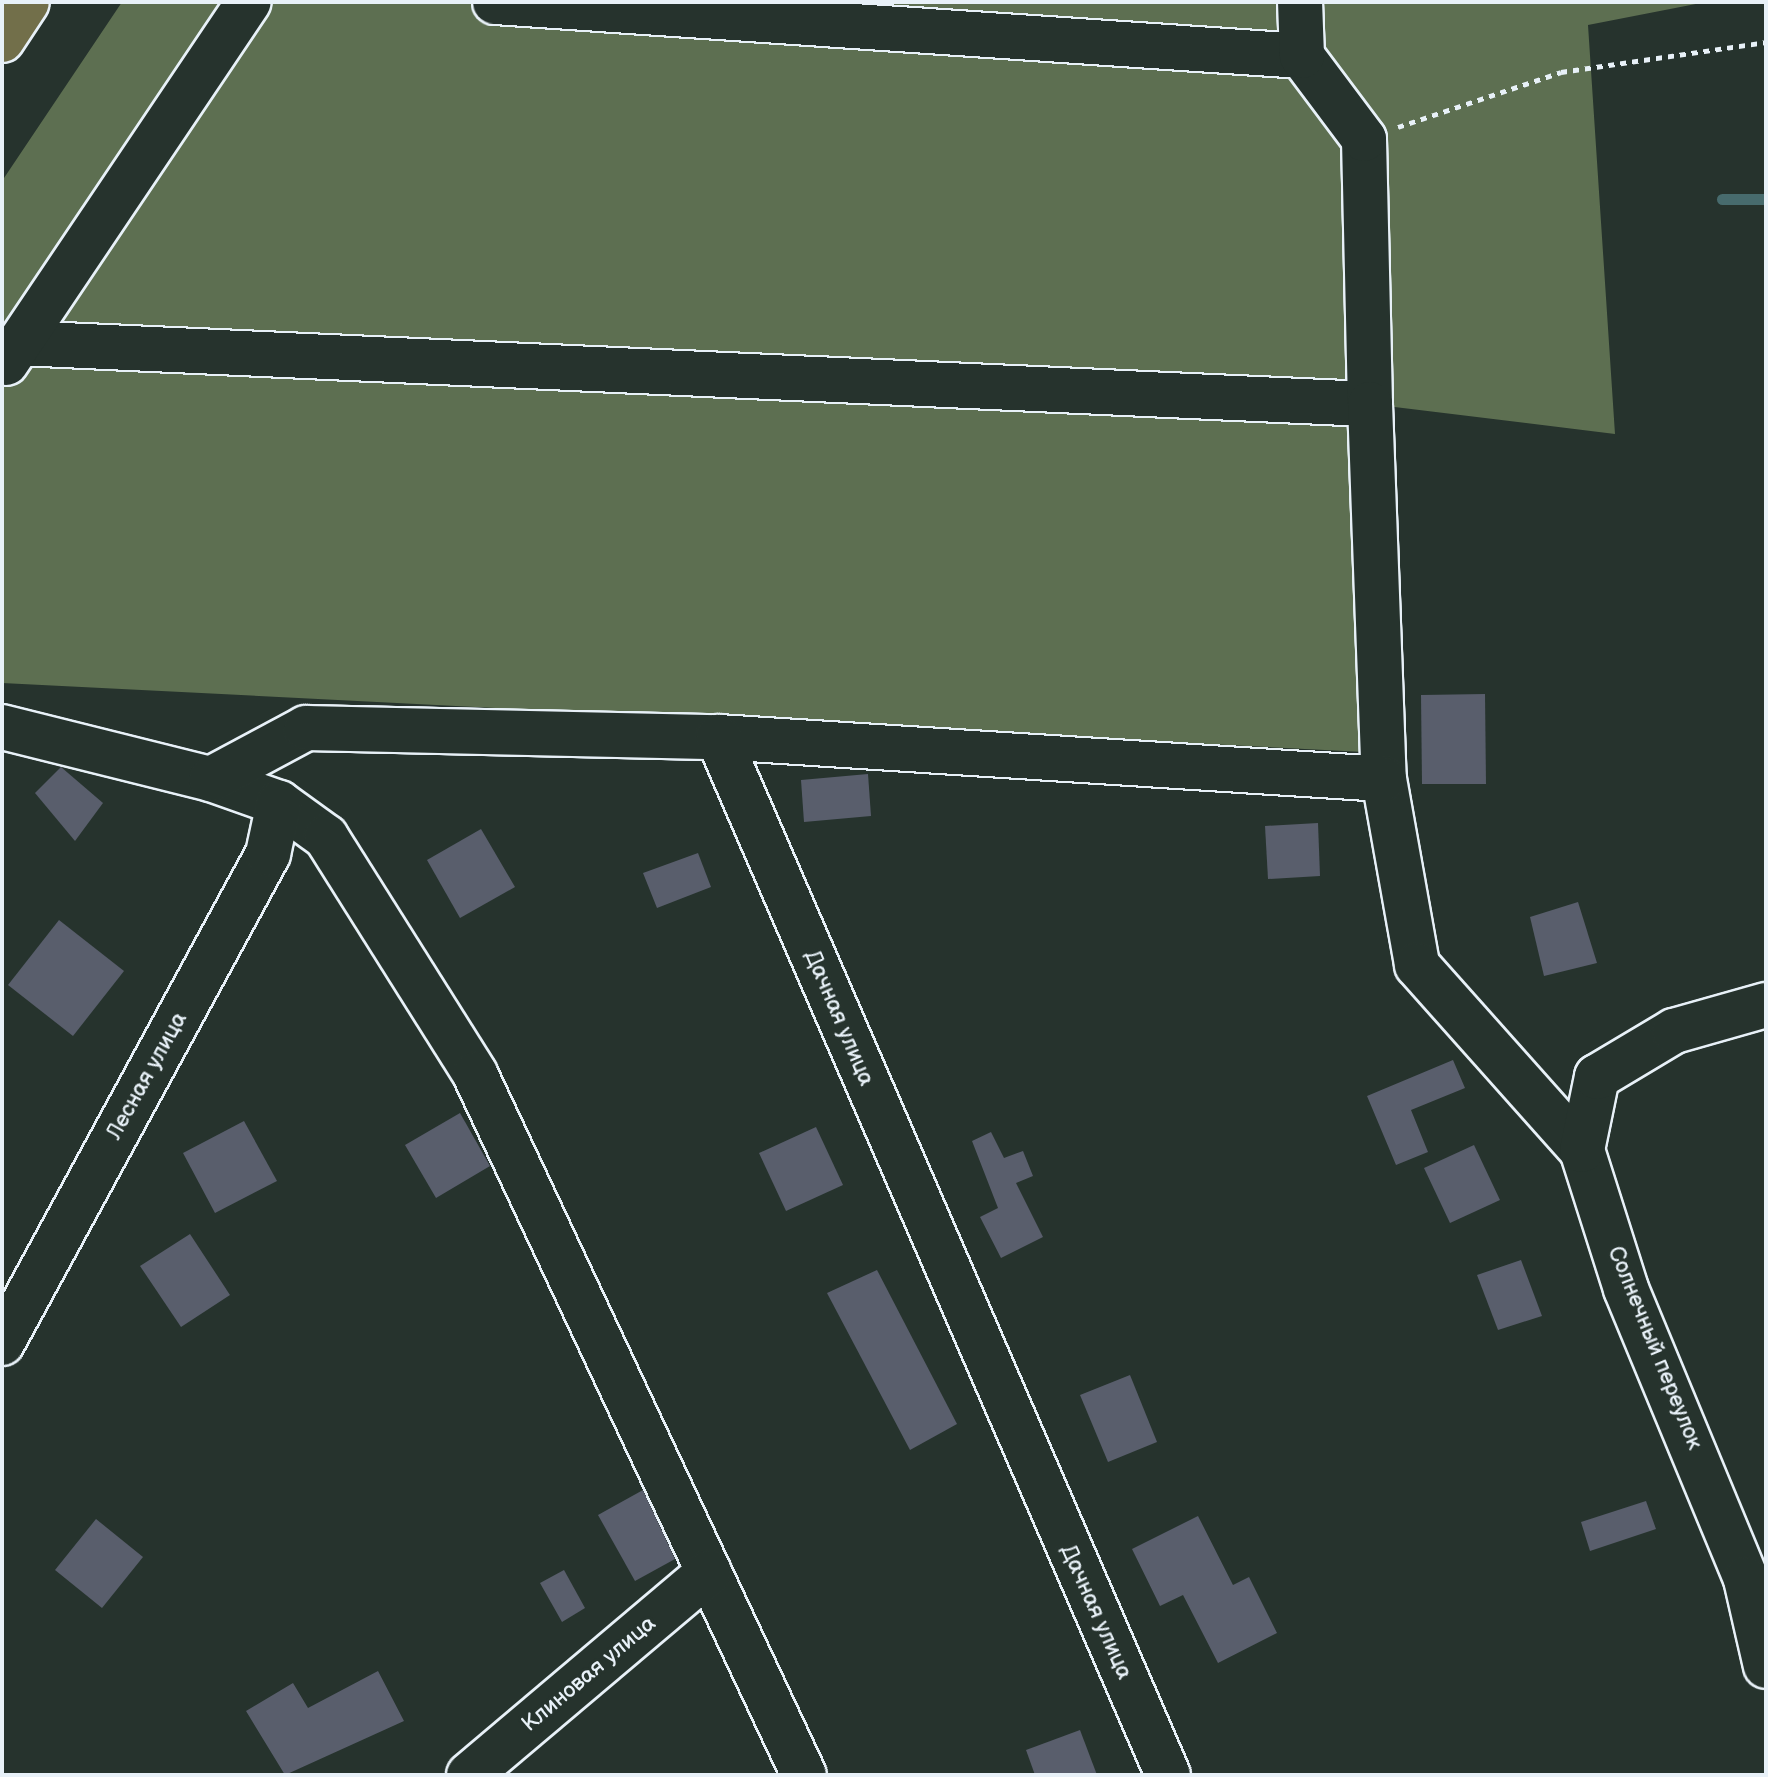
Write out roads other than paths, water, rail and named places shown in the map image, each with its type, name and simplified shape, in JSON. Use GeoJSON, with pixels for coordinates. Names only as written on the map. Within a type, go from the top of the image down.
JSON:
{"type":"FeatureCollection","features":[{"type":"Feature","properties":{"kind":"main road"},"geometry":{"type":"LineString","coordinates":[[2,40],[27,2]]}},
{"type":"Feature","properties":{"kind":"street"},"geometry":{"type":"LineString","coordinates":[[10,356],[249,2]]}},
{"type":"Feature","properties":{"kind":"street"},"geometry":{"type":"LineString","coordinates":[[495,2],[1302,56],[1300,2]]}},
{"type":"Feature","properties":{"kind":"street","name":"Солнечный переулок"},"geometry":{"type":"LineString","coordinates":[[1302,56],[1364,139],[1370,404],[1384,766],[1417,965],[1582,1150],[1626,1289],[1746,1579],[1766,1666]]}},
{"type":"Feature","properties":{"kind":"street"},"geometry":{"type":"LineString","coordinates":[[10,356],[1370,404]]}},
{"type":"Feature","properties":{"kind":"street"},"geometry":{"type":"LineString","coordinates":[[2,727],[211,779],[279,803],[326,837],[475,1074],[804,1775]]}},
{"type":"Feature","properties":{"kind":"street"},"geometry":{"type":"LineString","coordinates":[[211,779],[306,728],[718,737],[1384,766]]}},
{"type":"Feature","properties":{"kind":"street","name":"Дачная улица"},"geometry":{"type":"LineString","coordinates":[[718,737],[1168,1775]]}},
{"type":"Feature","properties":{"kind":"street","name":"Лесная улица"},"geometry":{"type":"LineString","coordinates":[[2,1343],[268,854],[279,803]]}},
{"type":"Feature","properties":{"kind":"street"},"geometry":{"type":"LineString","coordinates":[[1582,1150],[1597,1077],[1674,1031],[1766,1005]]}},
{"type":"Feature","properties":{"kind":"street","name":"Клиновая улица"},"geometry":{"type":"LineString","coordinates":[[469,1775],[709,1572]]}},
{"type":"Feature","properties":{"kind":"waterway"},"geometry":{"type":"LineString","coordinates":[[1722,199],[1766,199]]}}]}
